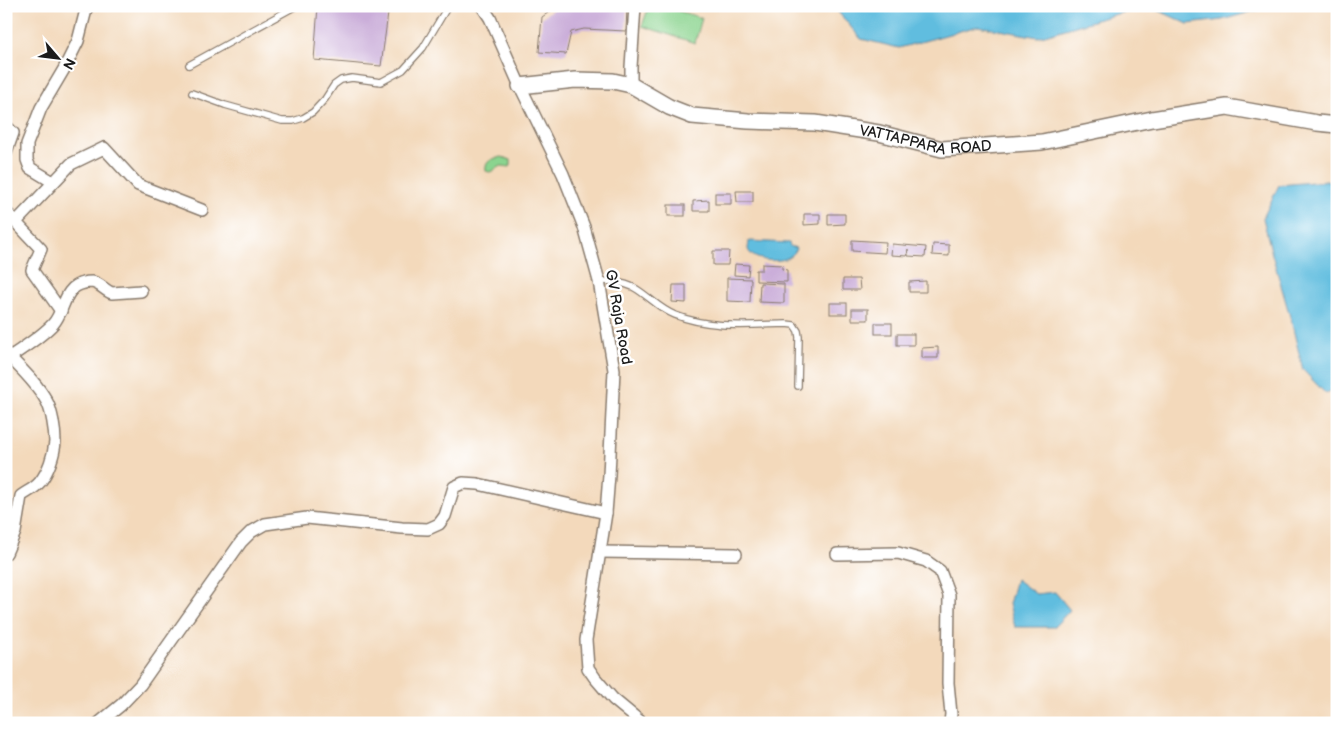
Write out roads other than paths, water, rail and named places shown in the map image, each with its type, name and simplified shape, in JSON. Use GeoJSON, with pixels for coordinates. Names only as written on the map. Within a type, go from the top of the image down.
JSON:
{"type":"FeatureCollection","features":[{"type":"Feature","properties":{"kind":"street"},"geometry":{"type":"LineString","coordinates":[[53,182],[30,168],[27,160],[27,144],[41,108],[78,41],[88,6]]}},
{"type":"Feature","properties":{"kind":"street","name":"GV Raja Road"},"geometry":{"type":"LineString","coordinates":[[482,6],[490,18],[520,86],[563,174],[584,228],[599,281],[614,370],[610,476],[586,640],[588,668],[614,700],[642,723]]}},
{"type":"Feature","properties":{"kind":"street"},"geometry":{"type":"LineString","coordinates":[[631,85],[635,6]]}},
{"type":"Feature","properties":{"kind":"street","name":"VATTAPPARA ROAD"},"geometry":{"type":"LineString","coordinates":[[520,86],[574,80],[613,81],[631,85],[669,107],[692,116],[752,122],[815,123],[879,133],[942,149],[1042,142],[1152,119],[1227,107],[1318,124],[1337,125]]}},
{"type":"Feature","properties":{"kind":"street"},"geometry":{"type":"LineString","coordinates":[[6,126],[14,133],[6,153]]}},
{"type":"Feature","properties":{"kind":"street"},"geometry":{"type":"LineString","coordinates":[[16,222],[71,164],[104,148],[138,185],[202,210]]}},
{"type":"Feature","properties":{"kind":"street"},"geometry":{"type":"LineString","coordinates":[[6,212],[41,249],[32,270],[61,311]]}},
{"type":"Feature","properties":{"kind":"street"},"geometry":{"type":"LineString","coordinates":[[6,553],[15,532],[21,496],[32,490],[40,482],[52,457],[55,442],[52,415],[47,402],[34,382],[8,355],[53,324],[72,288],[79,284],[91,282],[112,293],[141,291]]}},
{"type":"Feature","properties":{"kind":"street"},"geometry":{"type":"LineString","coordinates":[[99,723],[122,705],[140,685],[241,542],[251,532],[265,524],[307,518],[428,529],[439,524],[445,516],[454,487],[463,483],[606,513]]}},
{"type":"Feature","properties":{"kind":"street"},"geometry":{"type":"LineString","coordinates":[[600,552],[736,554]]}},
{"type":"Feature","properties":{"kind":"street"},"geometry":{"type":"LineString","coordinates":[[837,554],[898,553],[926,561],[940,571],[949,595],[948,683],[950,723]]}},
{"type":"Feature","properties":{"kind":"lane"},"geometry":{"type":"LineString","coordinates":[[189,65],[296,6]]}},
{"type":"Feature","properties":{"kind":"lane"},"geometry":{"type":"LineString","coordinates":[[192,93],[224,105],[282,121],[293,121],[303,118],[313,112],[334,85],[341,80],[352,78],[381,82],[403,70],[423,48],[448,6]]}},
{"type":"Feature","properties":{"kind":"lane"},"geometry":{"type":"LineString","coordinates":[[599,281],[613,281],[633,287],[674,314],[709,324],[727,326],[794,325],[800,337],[798,386]]}},
{"type":"Feature","properties":{"kind":"water"},"geometry":{"type":"Polygon","coordinates":[[[762,6],[833,6],[766,13],[762,6]]]}},
{"type":"Feature","properties":{"kind":"water"},"geometry":{"type":"Polygon","coordinates":[[[833,6],[1272,6],[1222,20],[1188,24],[1153,8],[1120,13],[1038,37],[978,26],[899,48],[861,39],[833,6]]]}},
{"type":"Feature","properties":{"kind":"water"},"geometry":{"type":"Polygon","coordinates":[[[1337,180],[1337,386],[1326,394],[1303,370],[1263,218],[1279,185],[1337,180]]]}},
{"type":"Feature","properties":{"kind":"water"},"geometry":{"type":"Polygon","coordinates":[[[749,241],[789,243],[790,246],[796,248],[791,256],[773,261],[760,259],[750,253],[748,249],[749,241]]]}},
{"type":"Feature","properties":{"kind":"water"},"geometry":{"type":"Polygon","coordinates":[[[1016,579],[1036,594],[1055,592],[1070,610],[1054,627],[1015,627],[1009,604],[1016,579]]]}}]}
